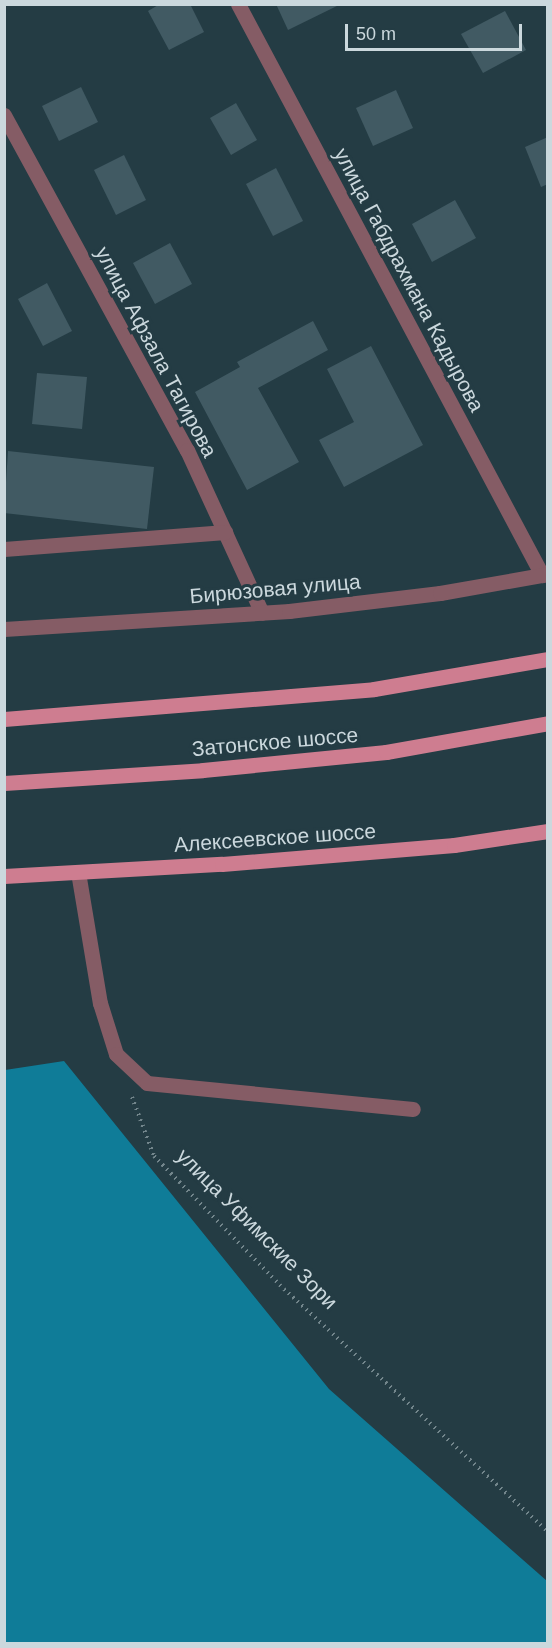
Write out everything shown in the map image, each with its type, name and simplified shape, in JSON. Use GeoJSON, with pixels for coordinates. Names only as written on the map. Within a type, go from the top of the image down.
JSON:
{"type":"FeatureCollection","features":[{"type":"Feature","properties":{"kind":"main road"},"geometry":{"type":"LineString","coordinates":[[4,719],[374,689],[548,659]]}},
{"type":"Feature","properties":{"kind":"main road","name":"Затонское шоссе"},"geometry":{"type":"LineString","coordinates":[[4,783],[203,770],[386,752],[548,723]]}},
{"type":"Feature","properties":{"kind":"main road","name":"Алексеевское шоссе"},"geometry":{"type":"LineString","coordinates":[[4,876],[222,864],[454,845],[548,831]]}},
{"type":"Feature","properties":{"kind":"street","name":"улица Габдрахмана Кадырова"},"geometry":{"type":"LineString","coordinates":[[238,4],[545,574]]}},
{"type":"Feature","properties":{"kind":"street","name":"улица Афзала Тагирова"},"geometry":{"type":"LineString","coordinates":[[4,116],[187,450],[262,613]]}},
{"type":"Feature","properties":{"kind":"street"},"geometry":{"type":"LineString","coordinates":[[4,549],[225,532]]}},
{"type":"Feature","properties":{"kind":"street","name":"Бирюзовая улица"},"geometry":{"type":"LineString","coordinates":[[4,629],[262,613],[440,593],[545,574]]}},
{"type":"Feature","properties":{"kind":"street"},"geometry":{"type":"LineString","coordinates":[[78,872],[100,1003],[116,1054],[147,1083],[413,1109]]}},
{"type":"Feature","properties":{"kind":"path","name":"улица Уфимские Зори"},"geometry":{"type":"LineString","coordinates":[[132,1095],[154,1156],[284,1289],[548,1532]]}},
{"type":"Feature","properties":{"kind":"shaded area"},"geometry":{"type":"Polygon","coordinates":[[[64,1061],[329,1389],[547,1581],[547,1643],[5,1643],[5,1070],[64,1061]]]}},
{"type":"Feature","properties":{"kind":"building"},"geometry":{"type":"Polygon","coordinates":[[[160,4],[190,4],[204,32],[169,50],[148,11],[160,4]]]}},
{"type":"Feature","properties":{"kind":"building"},"geometry":{"type":"Polygon","coordinates":[[[276,4],[341,4],[288,30],[276,4]]]}},
{"type":"Feature","properties":{"kind":"building"},"geometry":{"type":"Polygon","coordinates":[[[505,11],[526,50],[483,73],[461,34],[505,11]]]}},
{"type":"Feature","properties":{"kind":"building"},"geometry":{"type":"Polygon","coordinates":[[[81,87],[98,122],[59,141],[42,106],[81,87]]]}},
{"type":"Feature","properties":{"kind":"building"},"geometry":{"type":"Polygon","coordinates":[[[396,90],[413,128],[373,146],[356,108],[396,90]]]}},
{"type":"Feature","properties":{"kind":"building"},"geometry":{"type":"Polygon","coordinates":[[[236,103],[257,140],[231,155],[210,118],[236,103]]]}},
{"type":"Feature","properties":{"kind":"building"},"geometry":{"type":"Polygon","coordinates":[[[548,137],[548,184],[541,187],[525,147],[548,137]]]}},
{"type":"Feature","properties":{"kind":"building"},"geometry":{"type":"Polygon","coordinates":[[[124,155],[146,200],[116,215],[94,170],[124,155]]]}},
{"type":"Feature","properties":{"kind":"building"},"geometry":{"type":"Polygon","coordinates":[[[276,168],[303,221],[273,236],[246,184],[276,168]]]}},
{"type":"Feature","properties":{"kind":"building"},"geometry":{"type":"Polygon","coordinates":[[[455,200],[476,238],[432,262],[412,224],[455,200]]]}},
{"type":"Feature","properties":{"kind":"building"},"geometry":{"type":"Polygon","coordinates":[[[170,243],[192,284],[155,304],[133,263],[170,243]]]}},
{"type":"Feature","properties":{"kind":"building"},"geometry":{"type":"Polygon","coordinates":[[[47,283],[72,331],[43,346],[18,299],[47,283]]]}},
{"type":"Feature","properties":{"kind":"building"},"geometry":{"type":"Polygon","coordinates":[[[313,321],[328,350],[258,388],[299,462],[247,490],[195,392],[240,367],[237,362],[313,321]]]}},
{"type":"Feature","properties":{"kind":"building"},"geometry":{"type":"Polygon","coordinates":[[[371,346],[423,445],[344,487],[319,440],[354,422],[327,369],[371,346]]]}},
{"type":"Feature","properties":{"kind":"building"},"geometry":{"type":"Polygon","coordinates":[[[37,373],[87,377],[82,429],[32,424],[37,373]]]}},
{"type":"Feature","properties":{"kind":"building"},"geometry":{"type":"Polygon","coordinates":[[[8,451],[154,467],[147,529],[4,513],[8,451]]]}}]}
